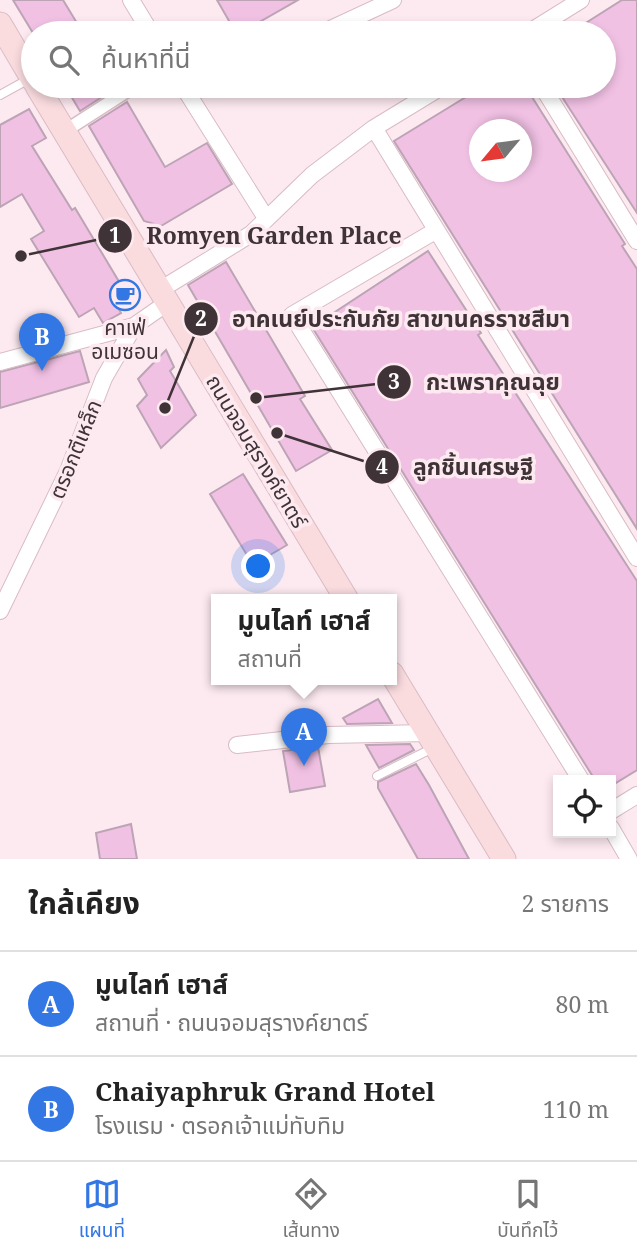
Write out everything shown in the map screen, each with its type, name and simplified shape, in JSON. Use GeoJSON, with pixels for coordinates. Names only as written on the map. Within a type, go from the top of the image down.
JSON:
{"type":"FeatureCollection","features":[{"type":"Feature","properties":{"kind":"main road","name":"ถนนจอมสุรางค์ยาตร์"},"geometry":{"type":"LineString","coordinates":[[0,24],[21,59]]}},
{"type":"Feature","properties":{"kind":"main road","name":"ถนนจอมสุรางค์ยาตร์"},"geometry":{"type":"LineString","coordinates":[[45,98],[343,594]]}},
{"type":"Feature","properties":{"kind":"main road"},"geometry":{"type":"LineString","coordinates":[[397,684],[504,859]]}},
{"type":"Feature","properties":{"kind":"street"},"geometry":{"type":"LineString","coordinates":[[131,0],[144,21]]}},
{"type":"Feature","properties":{"kind":"street"},"geometry":{"type":"LineString","coordinates":[[348,21],[393,0]]}},
{"type":"Feature","properties":{"kind":"street"},"geometry":{"type":"LineString","coordinates":[[547,21],[581,0]]}},
{"type":"Feature","properties":{"kind":"street"},"geometry":{"type":"LineString","coordinates":[[65,131],[116,98]]}},
{"type":"Feature","properties":{"kind":"street"},"geometry":{"type":"LineString","coordinates":[[193,98],[266,218]]}},
{"type":"Feature","properties":{"kind":"street","name":"ตรอกตีเหล็ก"},"geometry":{"type":"LineString","coordinates":[[0,611],[68,471],[104,378],[134,326],[164,297],[241,241],[312,175],[374,128],[423,98]]}},
{"type":"Feature","properties":{"kind":"street"},"geometry":{"type":"LineString","coordinates":[[548,98],[637,241]]}},
{"type":"Feature","properties":{"kind":"street"},"geometry":{"type":"LineString","coordinates":[[374,128],[637,558]]}},
{"type":"Feature","properties":{"kind":"street"},"geometry":{"type":"LineString","coordinates":[[435,231],[292,315],[578,775]]}},
{"type":"Feature","properties":{"kind":"street"},"geometry":{"type":"LineString","coordinates":[[0,362],[134,326]]}},
{"type":"Feature","properties":{"kind":"street"},"geometry":{"type":"LineString","coordinates":[[237,745],[328,735],[432,740]]}},
{"type":"Feature","properties":{"kind":"street"},"geometry":{"type":"LineString","coordinates":[[616,808],[637,795]]}},
{"type":"Feature","properties":{"kind":"street"},"geometry":{"type":"LineString","coordinates":[[616,837],[629,859]]}},
{"type":"Feature","properties":{"kind":"lane"},"geometry":{"type":"LineString","coordinates":[[0,96],[21,87]]}},
{"type":"Feature","properties":{"kind":"lane"},"geometry":{"type":"LineString","coordinates":[[377,776],[432,740]]}},
{"type":"Feature","properties":{"kind":"building"},"geometry":{"type":"Polygon","coordinates":[[[13,0],[63,0],[76,21],[26,21],[13,0]]]}},
{"type":"Feature","properties":{"kind":"building"},"geometry":{"type":"Polygon","coordinates":[[[217,0],[298,0],[261,21],[229,21],[217,0]]]}},
{"type":"Feature","properties":{"kind":"building"},"geometry":{"type":"Polygon","coordinates":[[[622,0],[637,0],[637,213],[563,98],[616,98],[616,21],[589,21],[622,0]]]}},
{"type":"Feature","properties":{"kind":"building"},"geometry":{"type":"Polygon","coordinates":[[[72,98],[100,98],[80,111],[72,98]]]}},
{"type":"Feature","properties":{"kind":"building"},"geometry":{"type":"Polygon","coordinates":[[[464,98],[533,98],[625,244],[622,246],[637,269],[637,529],[394,141],[464,98]]]}},
{"type":"Feature","properties":{"kind":"building"},"geometry":{"type":"Polygon","coordinates":[[[127,102],[165,167],[207,143],[232,184],[161,226],[144,221],[89,126],[127,102]]]}},
{"type":"Feature","properties":{"kind":"building"},"geometry":{"type":"Polygon","coordinates":[[[29,109],[46,138],[32,146],[72,210],[75,208],[124,290],[112,297],[121,313],[103,323],[94,308],[79,317],[31,239],[44,231],[22,194],[0,207],[0,125],[29,109]]]}},
{"type":"Feature","properties":{"kind":"building"},"geometry":{"type":"Polygon","coordinates":[[[428,251],[481,333],[478,335],[637,581],[637,770],[616,783],[616,775],[592,775],[312,327],[428,251]]]}},
{"type":"Feature","properties":{"kind":"building"},"geometry":{"type":"Polygon","coordinates":[[[226,262],[305,396],[300,399],[332,450],[296,471],[188,285],[226,262]]]}},
{"type":"Feature","properties":{"kind":"building"},"geometry":{"type":"Polygon","coordinates":[[[166,350],[174,367],[170,371],[196,415],[161,448],[137,406],[147,395],[138,379],[166,350]]]}},
{"type":"Feature","properties":{"kind":"building"},"geometry":{"type":"Polygon","coordinates":[[[80,351],[89,382],[0,408],[0,372],[80,351]]]}},
{"type":"Feature","properties":{"kind":"building"},"geometry":{"type":"Polygon","coordinates":[[[243,474],[287,545],[253,565],[210,494],[243,474]]]}},
{"type":"Feature","properties":{"kind":"building"},"geometry":{"type":"Polygon","coordinates":[[[378,699],[392,723],[347,724],[343,718],[378,699]]]}},
{"type":"Feature","properties":{"kind":"building"},"geometry":{"type":"Polygon","coordinates":[[[410,744],[414,750],[379,768],[366,745],[410,744]]]}},
{"type":"Feature","properties":{"kind":"building"},"geometry":{"type":"Polygon","coordinates":[[[318,747],[325,786],[290,792],[283,751],[318,747]]]}},
{"type":"Feature","properties":{"kind":"building"},"geometry":{"type":"Polygon","coordinates":[[[416,764],[469,859],[418,859],[378,788],[378,782],[416,764]]]}},
{"type":"Feature","properties":{"kind":"building"},"geometry":{"type":"Polygon","coordinates":[[[131,824],[137,859],[100,859],[96,833],[131,824]]]}},
{"type":"Feature","properties":{"kind":"place","name":"Romyen Garden Place"},"geometry":{"type":"Point","coordinates":[21,256]}},
{"type":"Feature","properties":{"kind":"place","name":"คาเฟ่ อเมซอน"},"geometry":{"type":"Point","coordinates":[125,295]}},
{"type":"Feature","properties":{"kind":"place","name":"Chaiyaphruk Grand Hotel"},"geometry":{"type":"Point","coordinates":[42,371]}},
{"type":"Feature","properties":{"kind":"place","name":"กะเพราคุณฉุย"},"geometry":{"type":"Point","coordinates":[256,398]}},
{"type":"Feature","properties":{"kind":"place","name":"อาคเนย์ประกันภัย สาขานครราชสีมา"},"geometry":{"type":"Point","coordinates":[165,408]}},
{"type":"Feature","properties":{"kind":"place","name":"ลูกชิ้นเศรษฐี"},"geometry":{"type":"Point","coordinates":[277,433]}},
{"type":"Feature","properties":{"kind":"place","name":"มูนไลท์ เฮาส์"},"geometry":{"type":"Point","coordinates":[304,766]}}]}
